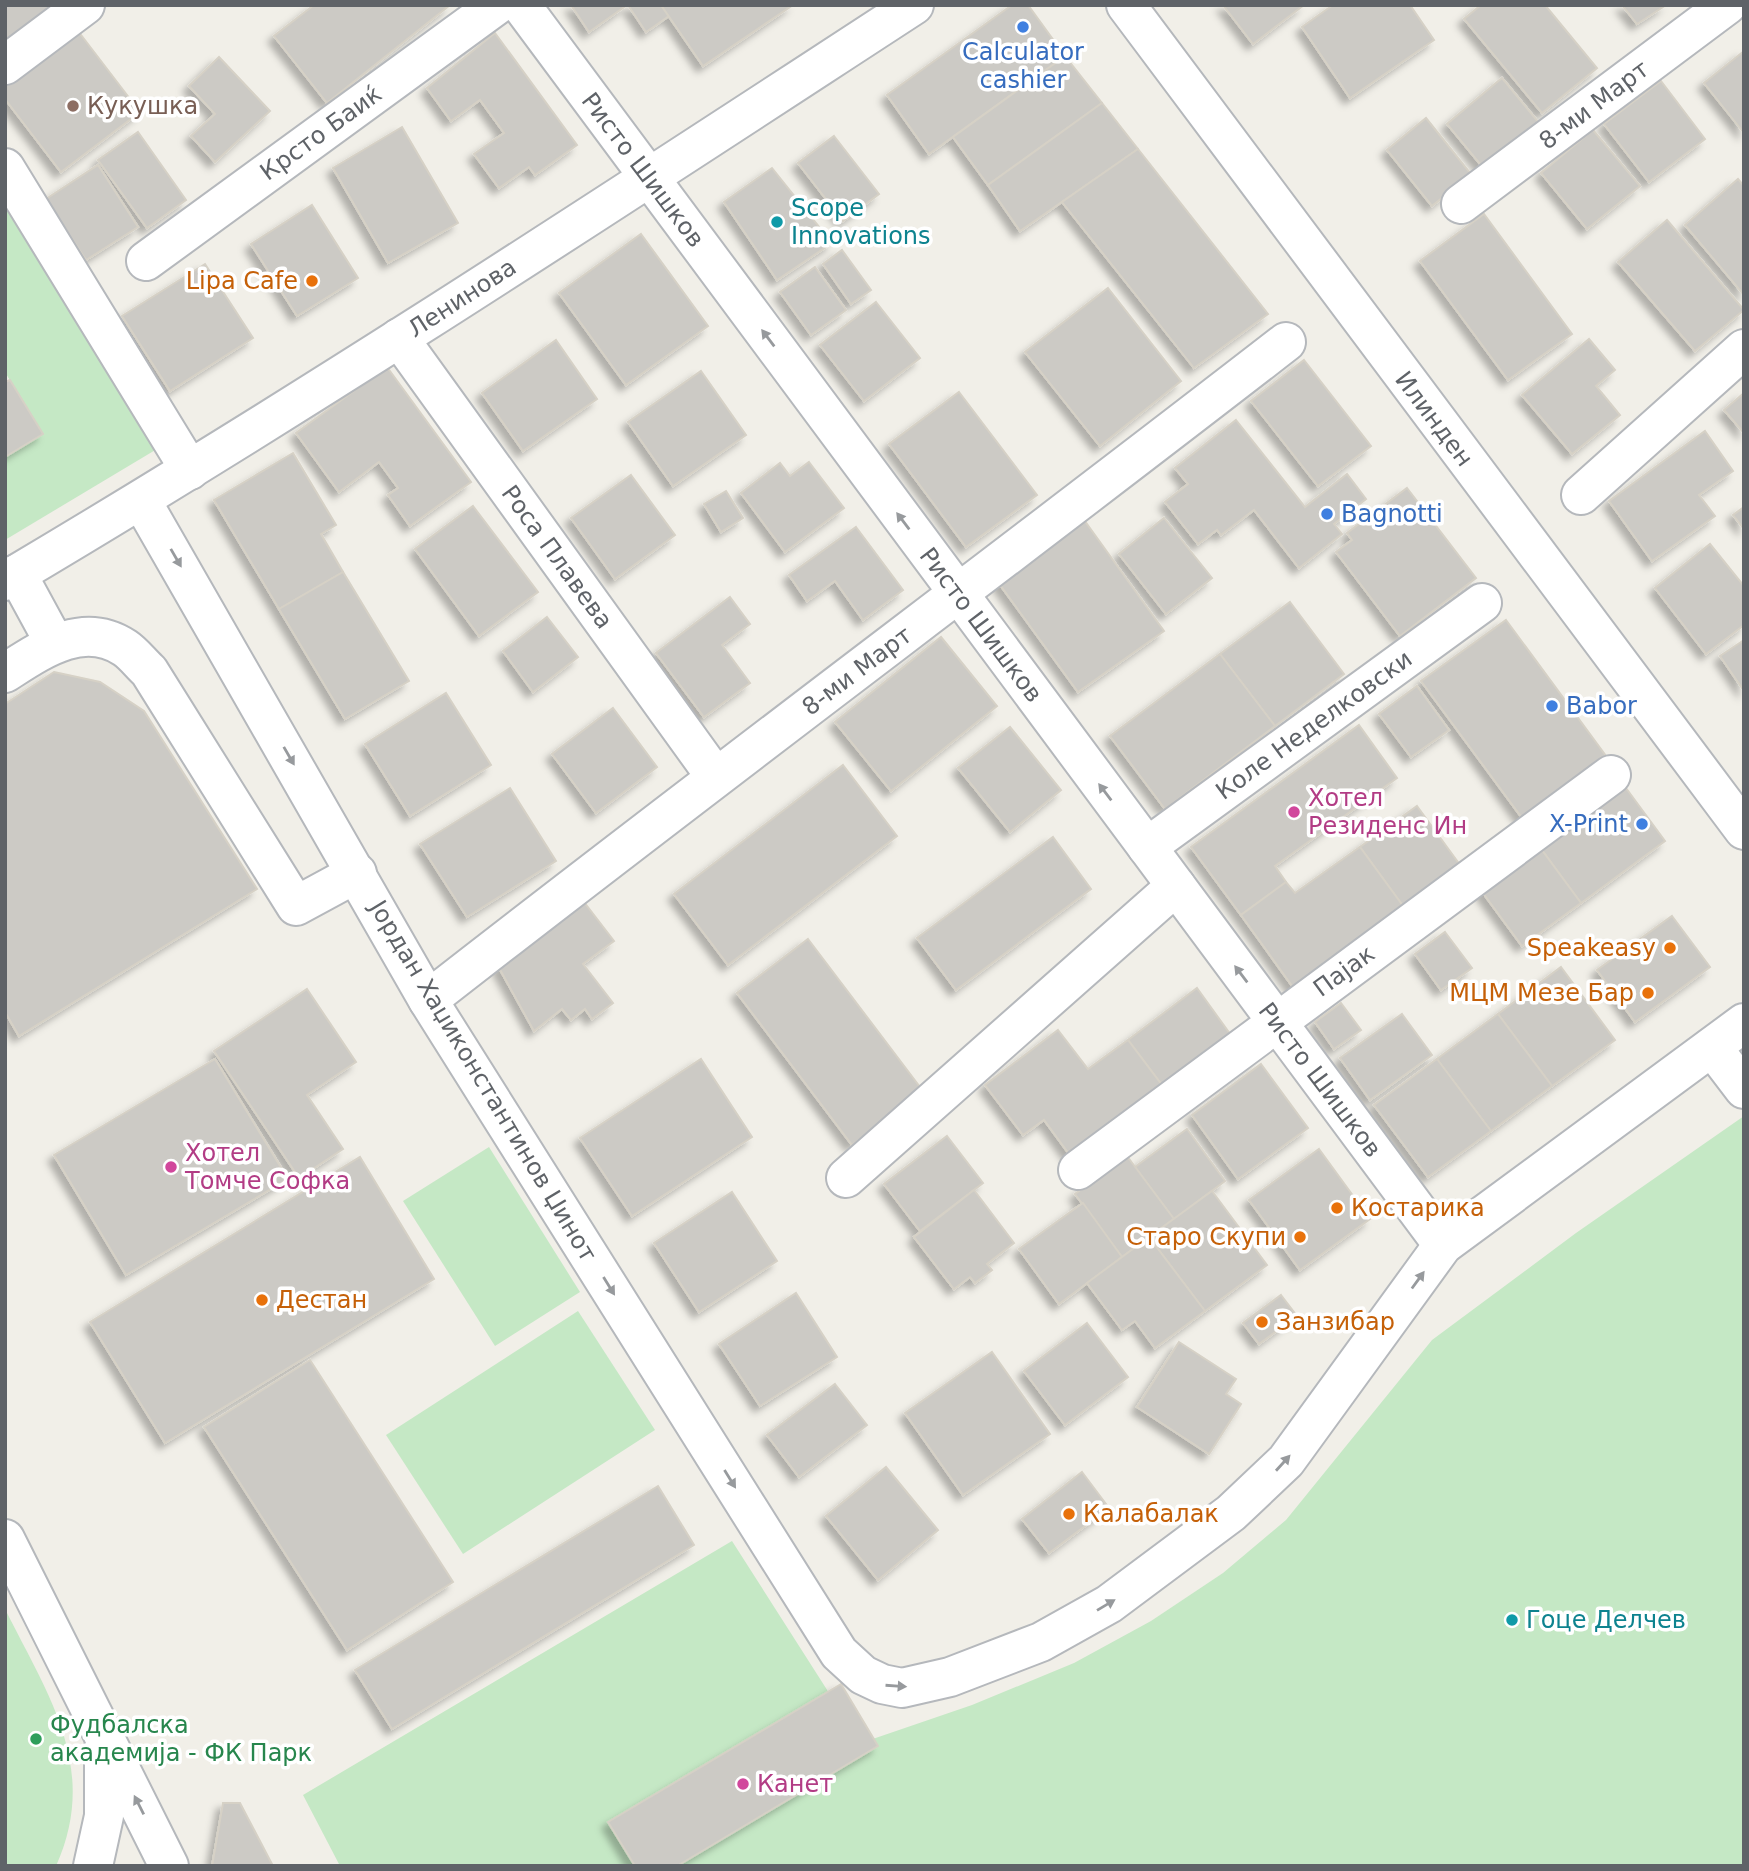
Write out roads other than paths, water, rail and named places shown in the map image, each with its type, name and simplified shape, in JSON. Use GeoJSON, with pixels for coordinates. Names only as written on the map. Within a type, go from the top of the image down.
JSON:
{"type":"FeatureCollection","features":[{"type":"Feature","properties":{"kind":"street"},"geometry":{"type":"LineString","coordinates":[[5,65],[85,5]]}},
{"type":"Feature","properties":{"kind":"street","name":"Крсто Баиќ"},"geometry":{"type":"LineString","coordinates":[[146,261],[497,5]]}},
{"type":"Feature","properties":{"kind":"street","name":"Ристо Шишков"},"geometry":{"type":"LineString","coordinates":[[521,5],[1443,1245]]}},
{"type":"Feature","properties":{"kind":"street","name":"Ленинова"},"geometry":{"type":"LineString","coordinates":[[11,577],[190,470],[399,338],[914,5]]}},
{"type":"Feature","properties":{"kind":"street","name":"Илинден"},"geometry":{"type":"LineString","coordinates":[[1126,5],[1744,830]]}},
{"type":"Feature","properties":{"kind":"street","name":"8-ми Март"},"geometry":{"type":"LineString","coordinates":[[1461,204],[1727,5]]}},
{"type":"Feature","properties":{"kind":"street"},"geometry":{"type":"LineString","coordinates":[[5,169],[190,470]]}},
{"type":"Feature","properties":{"kind":"street","name":"Роса Плавева"},"geometry":{"type":"LineString","coordinates":[[399,338],[715,776]]}},
{"type":"Feature","properties":{"kind":"street","name":"8-ми Март"},"geometry":{"type":"LineString","coordinates":[[428,1000],[715,776],[959,595],[1286,342]]}},
{"type":"Feature","properties":{"kind":"street"},"geometry":{"type":"LineString","coordinates":[[1581,495],[1744,349]]}},
{"type":"Feature","properties":{"kind":"street","name":"Јордан Хаџиконстантинов Џинот"},"geometry":{"type":"LineString","coordinates":[[141,500],[428,1000],[839,1653],[863,1675],[881,1684],[902,1688],[950,1677],[1041,1642],[1109,1604],[1231,1513],[1286,1461],[1443,1245],[1744,1023]]}},
{"type":"Feature","properties":{"kind":"street"},"geometry":{"type":"LineString","coordinates":[[11,577],[54,642]]}},
{"type":"Feature","properties":{"kind":"street","name":"Коле Неделковски"},"geometry":{"type":"LineString","coordinates":[[1147,847],[1482,603]]}},
{"type":"Feature","properties":{"kind":"street"},"geometry":{"type":"LineString","coordinates":[[5,673],[54,642],[90,636],[124,648],[149,671],[296,906],[357,873]]}},
{"type":"Feature","properties":{"kind":"street","name":"Пајак"},"geometry":{"type":"LineString","coordinates":[[1078,1170],[1612,775]]}},
{"type":"Feature","properties":{"kind":"street"},"geometry":{"type":"LineString","coordinates":[[846,1178],[1176,886]]}},
{"type":"Feature","properties":{"kind":"street"},"geometry":{"type":"LineString","coordinates":[[1713,1047],[1744,1089]]}},
{"type":"Feature","properties":{"kind":"street"},"geometry":{"type":"LineString","coordinates":[[5,1539],[169,1866]]}},
{"type":"Feature","properties":{"kind":"street"},"geometry":{"type":"LineString","coordinates":[[93,1866],[104,1816],[107,1784],[104,1735]]}},
{"type":"Feature","properties":{"kind":"place","name":"Calculator cashier"},"geometry":{"type":"Point","coordinates":[1023,27]}},
{"type":"Feature","properties":{"kind":"place","name":"Кукушка"},"geometry":{"type":"Point","coordinates":[73,106]}},
{"type":"Feature","properties":{"kind":"place","name":"Scope Innovations"},"geometry":{"type":"Point","coordinates":[777,222]}},
{"type":"Feature","properties":{"kind":"place","name":"Lipa Cafe"},"geometry":{"type":"Point","coordinates":[312,281]}},
{"type":"Feature","properties":{"kind":"place","name":"Bagnotti"},"geometry":{"type":"Point","coordinates":[1327,514]}},
{"type":"Feature","properties":{"kind":"place","name":"Babor"},"geometry":{"type":"Point","coordinates":[1552,706]}},
{"type":"Feature","properties":{"kind":"place","name":"Хотел Резиденс Ин"},"geometry":{"type":"Point","coordinates":[1294,812]}},
{"type":"Feature","properties":{"kind":"place","name":"X-Print"},"geometry":{"type":"Point","coordinates":[1642,824]}},
{"type":"Feature","properties":{"kind":"place","name":"Speakeasy"},"geometry":{"type":"Point","coordinates":[1670,948]}},
{"type":"Feature","properties":{"kind":"place","name":"МЦМ Мезе Бар"},"geometry":{"type":"Point","coordinates":[1648,993]}},
{"type":"Feature","properties":{"kind":"place","name":"Хотел Томче Софка"},"geometry":{"type":"Point","coordinates":[171,1167]}},
{"type":"Feature","properties":{"kind":"place","name":"Костарика"},"geometry":{"type":"Point","coordinates":[1337,1208]}},
{"type":"Feature","properties":{"kind":"place","name":"Старо Скупи"},"geometry":{"type":"Point","coordinates":[1300,1237]}},
{"type":"Feature","properties":{"kind":"place","name":"Дестан"},"geometry":{"type":"Point","coordinates":[262,1300]}},
{"type":"Feature","properties":{"kind":"place","name":"Занзибар"},"geometry":{"type":"Point","coordinates":[1262,1322]}},
{"type":"Feature","properties":{"kind":"place","name":"Калабалак"},"geometry":{"type":"Point","coordinates":[1069,1514]}},
{"type":"Feature","properties":{"kind":"place","name":"Гоце Делчев"},"geometry":{"type":"Point","coordinates":[1512,1620]}},
{"type":"Feature","properties":{"kind":"place","name":"Фудбалска академија - ФК Парк"},"geometry":{"type":"Point","coordinates":[36,1739]}},
{"type":"Feature","properties":{"kind":"place","name":"Канет"},"geometry":{"type":"Point","coordinates":[743,1784]}}]}
